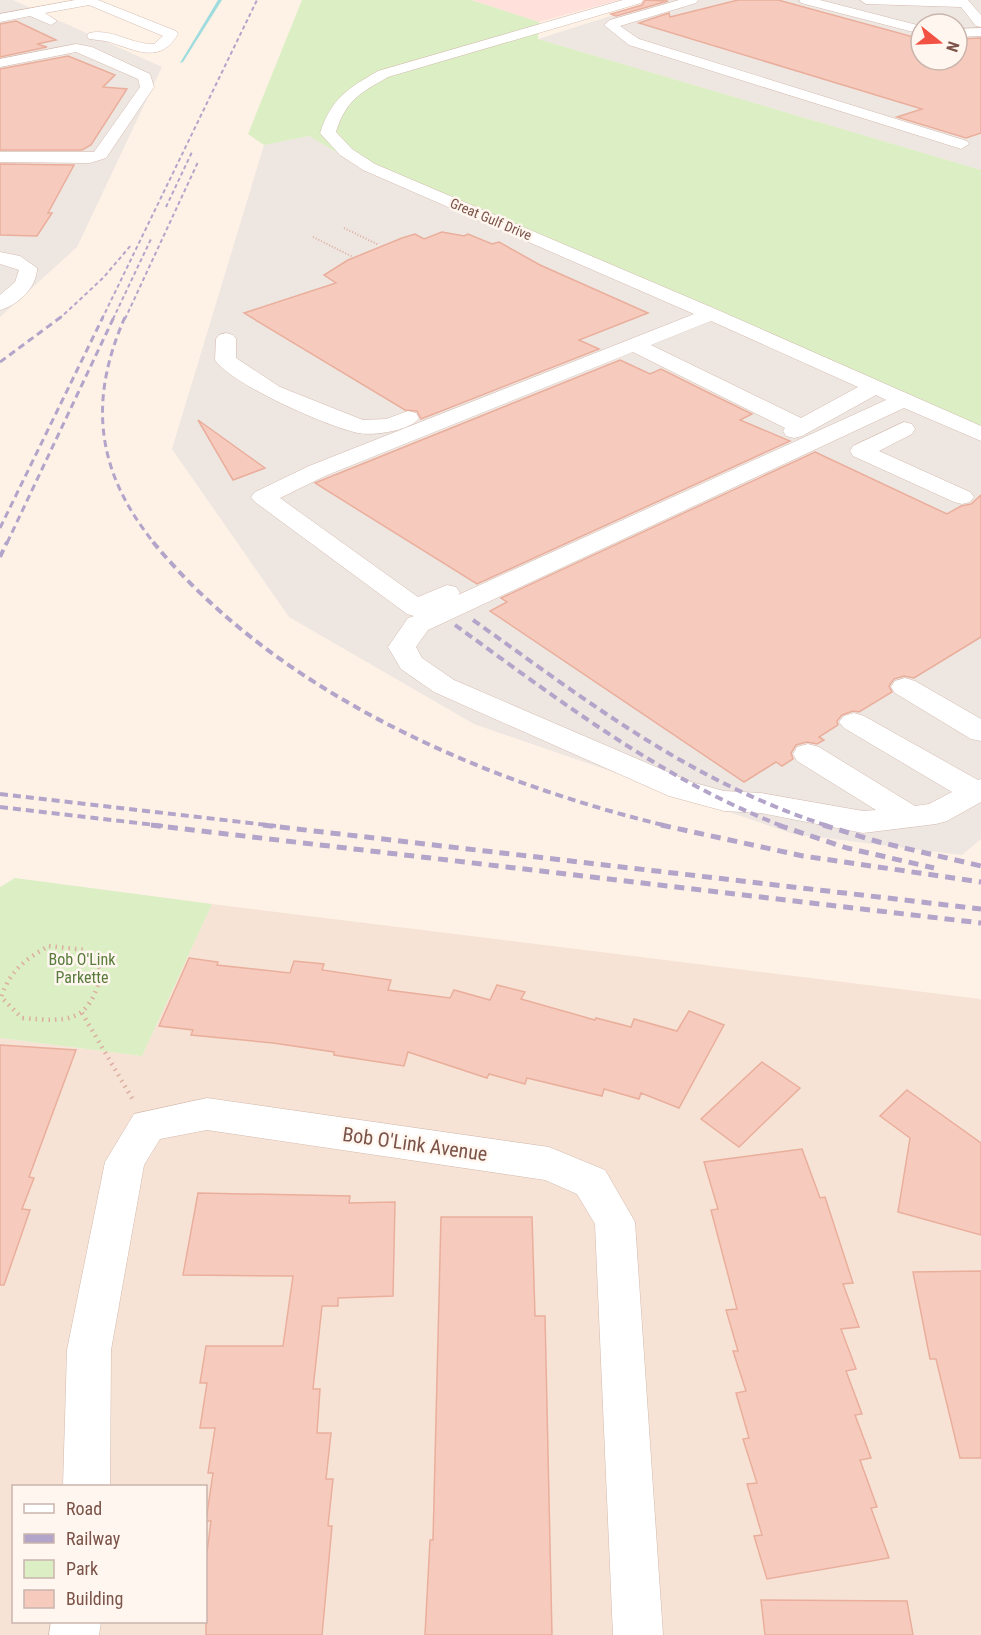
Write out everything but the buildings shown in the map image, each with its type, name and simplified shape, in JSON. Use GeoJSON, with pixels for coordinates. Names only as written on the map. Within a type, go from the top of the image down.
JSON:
{"type":"FeatureCollection","features":[{"type":"Feature","properties":{"kind":"street","name":"Great Gulf Drive"},"geometry":{"type":"LineString","coordinates":[[637,0],[383,74],[351,92],[335,110],[328,133],[346,152],[369,167],[703,310],[981,435]]}},
{"type":"Feature","properties":{"kind":"street"},"geometry":{"type":"LineString","coordinates":[[611,25],[692,0]]}},
{"type":"Feature","properties":{"kind":"street"},"geometry":{"type":"LineString","coordinates":[[805,0],[833,7],[865,6],[916,12]]}},
{"type":"Feature","properties":{"kind":"street"},"geometry":{"type":"LineString","coordinates":[[0,18],[90,1],[171,34],[168,42],[163,46],[141,49],[107,35],[83,36],[0,55]]}},
{"type":"Feature","properties":{"kind":"street"},"geometry":{"type":"LineString","coordinates":[[865,6],[884,1],[925,12]]}},
{"type":"Feature","properties":{"kind":"street"},"geometry":{"type":"LineString","coordinates":[[865,6],[909,25]]}},
{"type":"Feature","properties":{"kind":"street"},"geometry":{"type":"LineString","coordinates":[[32,12],[64,27]]}},
{"type":"Feature","properties":{"kind":"street"},"geometry":{"type":"LineString","coordinates":[[580,16],[611,25],[634,42],[961,144]]}},
{"type":"Feature","properties":{"kind":"street"},"geometry":{"type":"LineString","coordinates":[[0,63],[76,48],[87,50],[145,77],[147,87],[100,154],[90,158],[0,158]]}},
{"type":"Feature","properties":{"kind":"street"},"geometry":{"type":"LineString","coordinates":[[0,258],[23,264],[28,268],[28,275],[19,290],[0,304]]}},
{"type":"Feature","properties":{"kind":"street"},"geometry":{"type":"LineString","coordinates":[[226,339],[225,360],[272,392],[340,420],[361,427],[374,428],[389,425],[703,310]]}},
{"type":"Feature","properties":{"kind":"street"},"geometry":{"type":"LineString","coordinates":[[703,310],[634,345],[317,471],[263,497],[416,608],[801,427],[837,405],[875,387]]}},
{"type":"Feature","properties":{"kind":"street"},"geometry":{"type":"LineString","coordinates":[[634,345],[801,427]]}},
{"type":"Feature","properties":{"kind":"street"},"geometry":{"type":"LineString","coordinates":[[904,400],[418,624],[402,647],[411,663],[444,686],[680,789],[724,801],[761,802],[863,822],[936,814],[978,791]]}},
{"type":"Feature","properties":{"kind":"street"},"geometry":{"type":"LineString","coordinates":[[872,414],[904,429],[861,451],[962,497]]}},
{"type":"Feature","properties":{"kind":"street"},"geometry":{"type":"LineString","coordinates":[[905,687],[981,732]]}},
{"type":"Feature","properties":{"kind":"street"},"geometry":{"type":"LineString","coordinates":[[854,722],[978,791]]}},
{"type":"Feature","properties":{"kind":"street"},"geometry":{"type":"LineString","coordinates":[[808,754],[910,818]]}},
{"type":"Feature","properties":{"kind":"street","name":"Bob O'Link Avenue"},"geometry":{"type":"LineString","coordinates":[[148,1125],[207,1114],[549,1164],[591,1182],[615,1222],[638,1635]]}},
{"type":"Feature","properties":{"kind":"street"},"geometry":{"type":"LineString","coordinates":[[86,1485],[89,1350],[125,1162],[148,1125]]}},
{"type":"Feature","properties":{"kind":"path"},"geometry":{"type":"LineString","coordinates":[[344,228],[379,246]]}},
{"type":"Feature","properties":{"kind":"path"},"geometry":{"type":"LineString","coordinates":[[313,237],[353,256]]}},
{"type":"Feature","properties":{"kind":"path"},"geometry":{"type":"LineString","coordinates":[[49,946],[85,951],[102,971],[96,996],[82,1013],[57,1021],[22,1018],[1,998],[7,977],[23,959],[49,946]]}},
{"type":"Feature","properties":{"kind":"path"},"geometry":{"type":"LineString","coordinates":[[82,1013],[148,1125]]}},
{"type":"Feature","properties":{"kind":"shaded area"},"geometry":{"type":"Polygon","coordinates":[[[0,0],[13,0],[162,67],[77,247],[0,317],[0,0]]]}},
{"type":"Feature","properties":{"kind":"shaded area"},"geometry":{"type":"Polygon","coordinates":[[[471,0],[619,0],[539,22],[471,0]]]}},
{"type":"Feature","properties":{"kind":"shaded area"},"geometry":{"type":"Polygon","coordinates":[[[661,0],[981,0],[981,170],[538,39],[661,0]]]}},
{"type":"Feature","properties":{"kind":"shaded area"},"geometry":{"type":"Polygon","coordinates":[[[309,136],[360,166],[981,440],[981,839],[962,855],[793,834],[474,724],[289,617],[172,449],[264,145],[309,136]]]}},
{"type":"Feature","properties":{"kind":"shaded area"},"geometry":{"type":"Polygon","coordinates":[[[212,904],[981,999],[981,1635],[0,1635],[0,1038],[142,1056],[212,904]]]}},
{"type":"Feature","properties":{"kind":"green space"},"geometry":{"type":"Polygon","coordinates":[[[302,0],[471,0],[539,22],[538,39],[981,170],[981,440],[360,166],[309,136],[264,145],[248,134],[302,0]]]}},
{"type":"Feature","properties":{"kind":"green space","name":"Bob O'Link Parkette"},"geometry":{"type":"Polygon","coordinates":[[[15,878],[212,904],[142,1056],[0,1038],[0,887],[15,878]]]}},
{"type":"Feature","properties":{"kind":"waterway"},"geometry":{"type":"LineString","coordinates":[[181,62],[220,0]]}},
{"type":"Feature","properties":{"kind":"railway"},"geometry":{"type":"LineString","coordinates":[[102,319],[257,0]]}},
{"type":"Feature","properties":{"kind":"railway"},"geometry":{"type":"LineString","coordinates":[[166,207],[192,152]]}},
{"type":"Feature","properties":{"kind":"railway"},"geometry":{"type":"LineString","coordinates":[[125,319],[198,162]]}},
{"type":"Feature","properties":{"kind":"railway"},"geometry":{"type":"LineString","coordinates":[[113,319],[151,239]]}},
{"type":"Feature","properties":{"kind":"railway"},"geometry":{"type":"LineString","coordinates":[[59,319],[103,278],[132,244]]}},
{"type":"Feature","properties":{"kind":"railway"},"geometry":{"type":"LineString","coordinates":[[0,362],[61,317]]}},
{"type":"Feature","properties":{"kind":"railway"},"geometry":{"type":"LineString","coordinates":[[0,528],[103,317]]}},
{"type":"Feature","properties":{"kind":"railway"},"geometry":{"type":"LineString","coordinates":[[7,543],[114,317]]}},
{"type":"Feature","properties":{"kind":"railway"},"geometry":{"type":"LineString","coordinates":[[125,317],[113,348],[106,378],[103,406],[104,434],[110,462],[120,489],[154,543]]}},
{"type":"Feature","properties":{"kind":"railway"},"geometry":{"type":"LineString","coordinates":[[0,557],[7,542]]}},
{"type":"Feature","properties":{"kind":"railway"},"geometry":{"type":"LineString","coordinates":[[153,542],[203,596],[259,644],[321,686],[387,724],[455,756],[526,784],[667,826]]}},
{"type":"Feature","properties":{"kind":"railway"},"geometry":{"type":"LineString","coordinates":[[473,620],[600,710],[685,763],[778,808],[828,826]]}},
{"type":"Feature","properties":{"kind":"railway"},"geometry":{"type":"LineString","coordinates":[[455,625],[572,709],[653,762],[737,807],[782,826]]}},
{"type":"Feature","properties":{"kind":"railway"},"geometry":{"type":"LineString","coordinates":[[0,794],[276,826]]}},
{"type":"Feature","properties":{"kind":"railway"},"geometry":{"type":"LineString","coordinates":[[0,807],[164,826]]}},
{"type":"Feature","properties":{"kind":"railway"},"geometry":{"type":"LineString","coordinates":[[151,825],[981,923]]}},
{"type":"Feature","properties":{"kind":"railway"},"geometry":{"type":"LineString","coordinates":[[263,825],[981,909]]}},
{"type":"Feature","properties":{"kind":"railway"},"geometry":{"type":"LineString","coordinates":[[661,825],[803,856],[981,882]]}},
{"type":"Feature","properties":{"kind":"railway"},"geometry":{"type":"LineString","coordinates":[[778,825],[847,848],[934,868]]}},
{"type":"Feature","properties":{"kind":"railway"},"geometry":{"type":"LineString","coordinates":[[823,825],[879,842],[981,866]]}}]}
